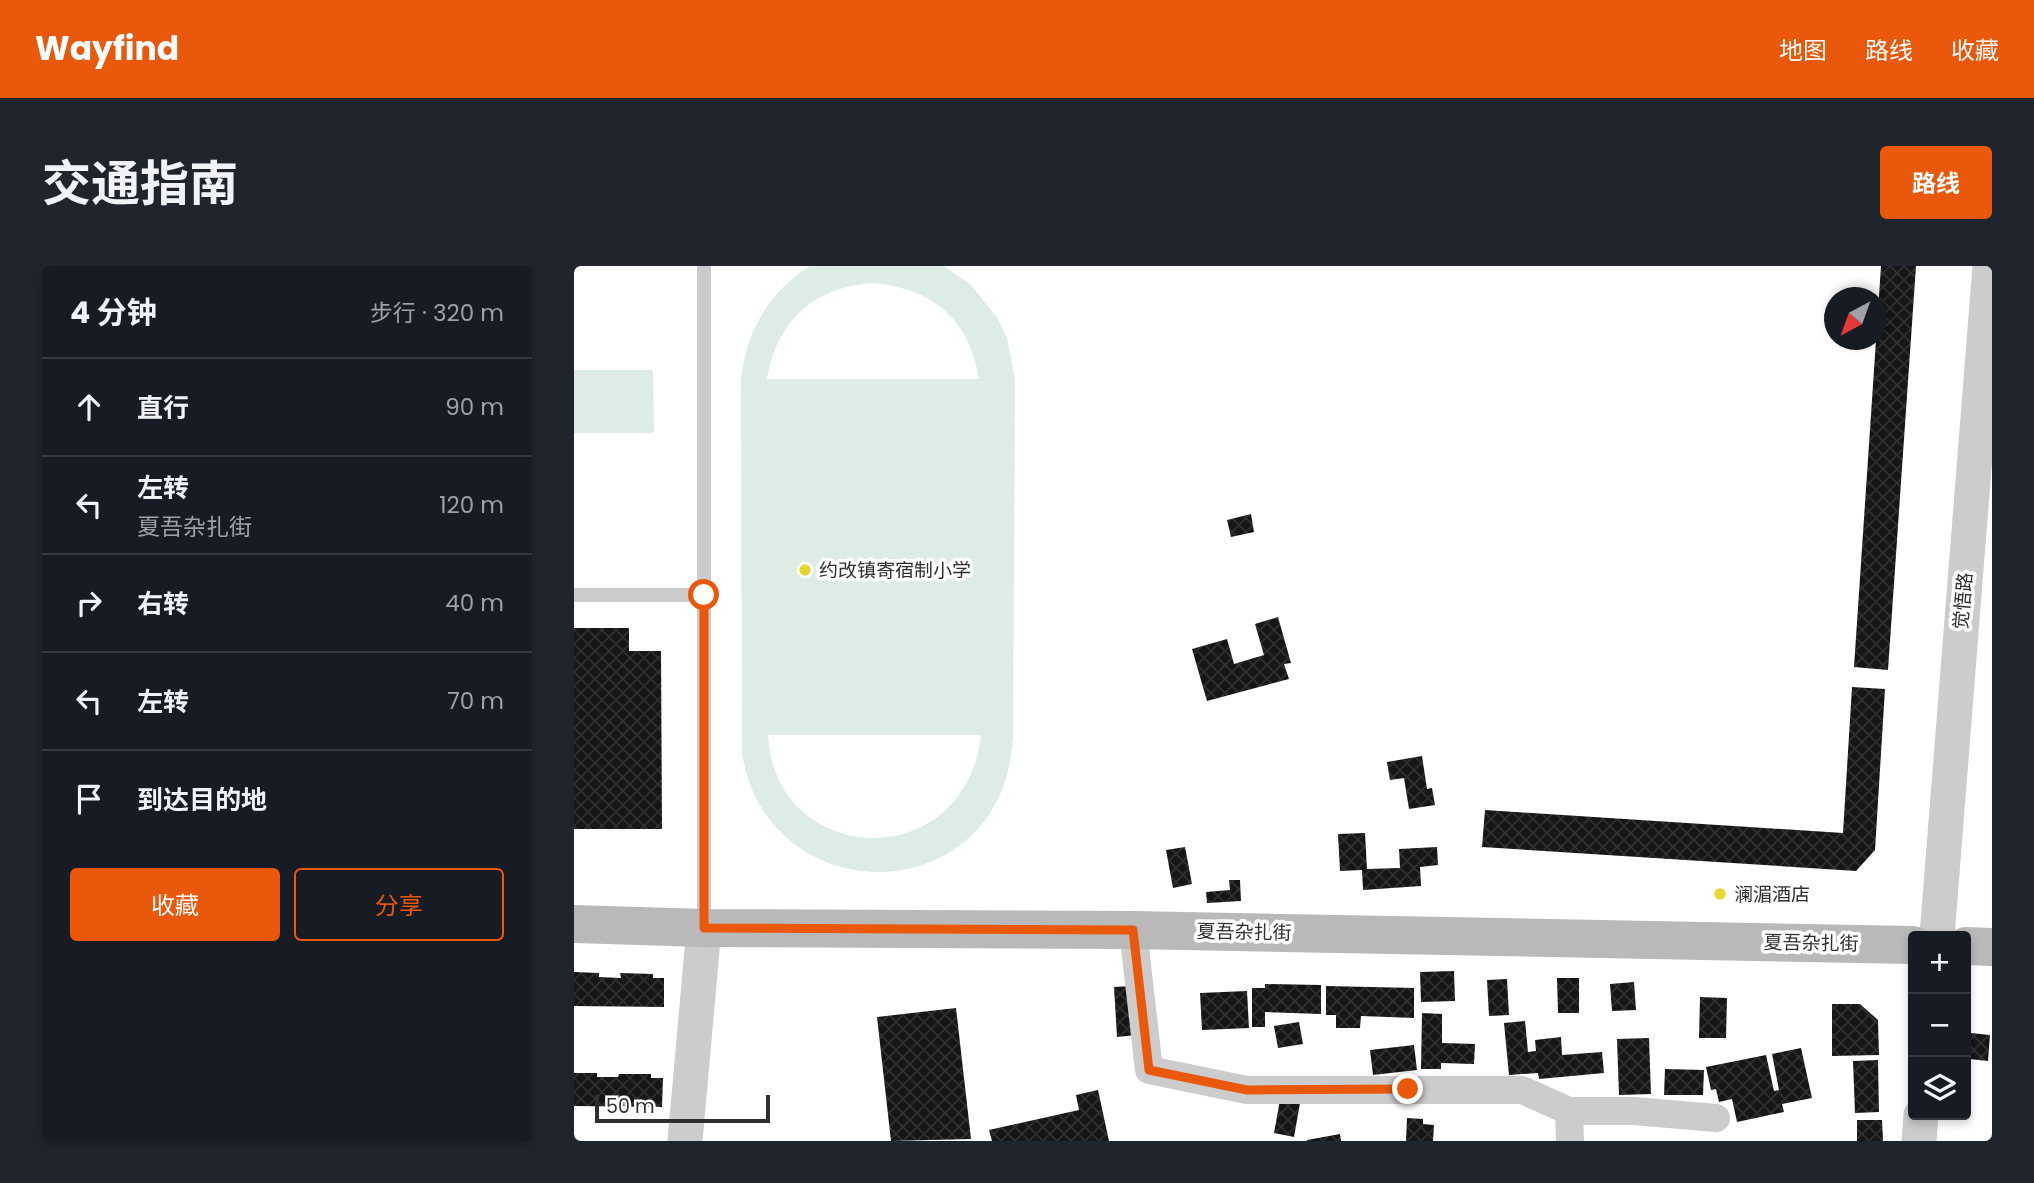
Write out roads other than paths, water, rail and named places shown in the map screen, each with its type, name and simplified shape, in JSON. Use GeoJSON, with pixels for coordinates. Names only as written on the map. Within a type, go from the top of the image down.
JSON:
{"type":"FeatureCollection","features":[{"type":"Feature","properties":{"kind":"main road","name":"夏吾杂扎街"},"geometry":{"type":"LineString","coordinates":[[574,925],[1133,930],[1908,945]]}},
{"type":"Feature","properties":{"kind":"main road"},"geometry":{"type":"LineString","coordinates":[[1971,946],[1992,947]]}},
{"type":"Feature","properties":{"kind":"street","name":"觉悟路"},"geometry":{"type":"LineString","coordinates":[[1937,931],[1990,266]]}},
{"type":"Feature","properties":{"kind":"street"},"geometry":{"type":"LineString","coordinates":[[685,1141],[704,928]]}},
{"type":"Feature","properties":{"kind":"street"},"geometry":{"type":"LineString","coordinates":[[1133,930],[1149,1070],[1247,1090],[1522,1090],[1569,1111],[1634,1111],[1716,1118]]}},
{"type":"Feature","properties":{"kind":"street"},"geometry":{"type":"LineString","coordinates":[[1569,1111],[1570,1141]]}},
{"type":"Feature","properties":{"kind":"street"},"geometry":{"type":"LineString","coordinates":[[1919,1141],[1921,1120]]}},
{"type":"Feature","properties":{"kind":"lane"},"geometry":{"type":"LineString","coordinates":[[704,266],[704,928]]}},
{"type":"Feature","properties":{"kind":"lane"},"geometry":{"type":"LineString","coordinates":[[574,595],[704,595]]}},
{"type":"Feature","properties":{"kind":"place","name":"约改镇寄宿制小学"},"geometry":{"type":"Point","coordinates":[805,570]}},
{"type":"Feature","properties":{"kind":"place","name":"澜湄酒店"},"geometry":{"type":"Point","coordinates":[1720,894]}}]}
